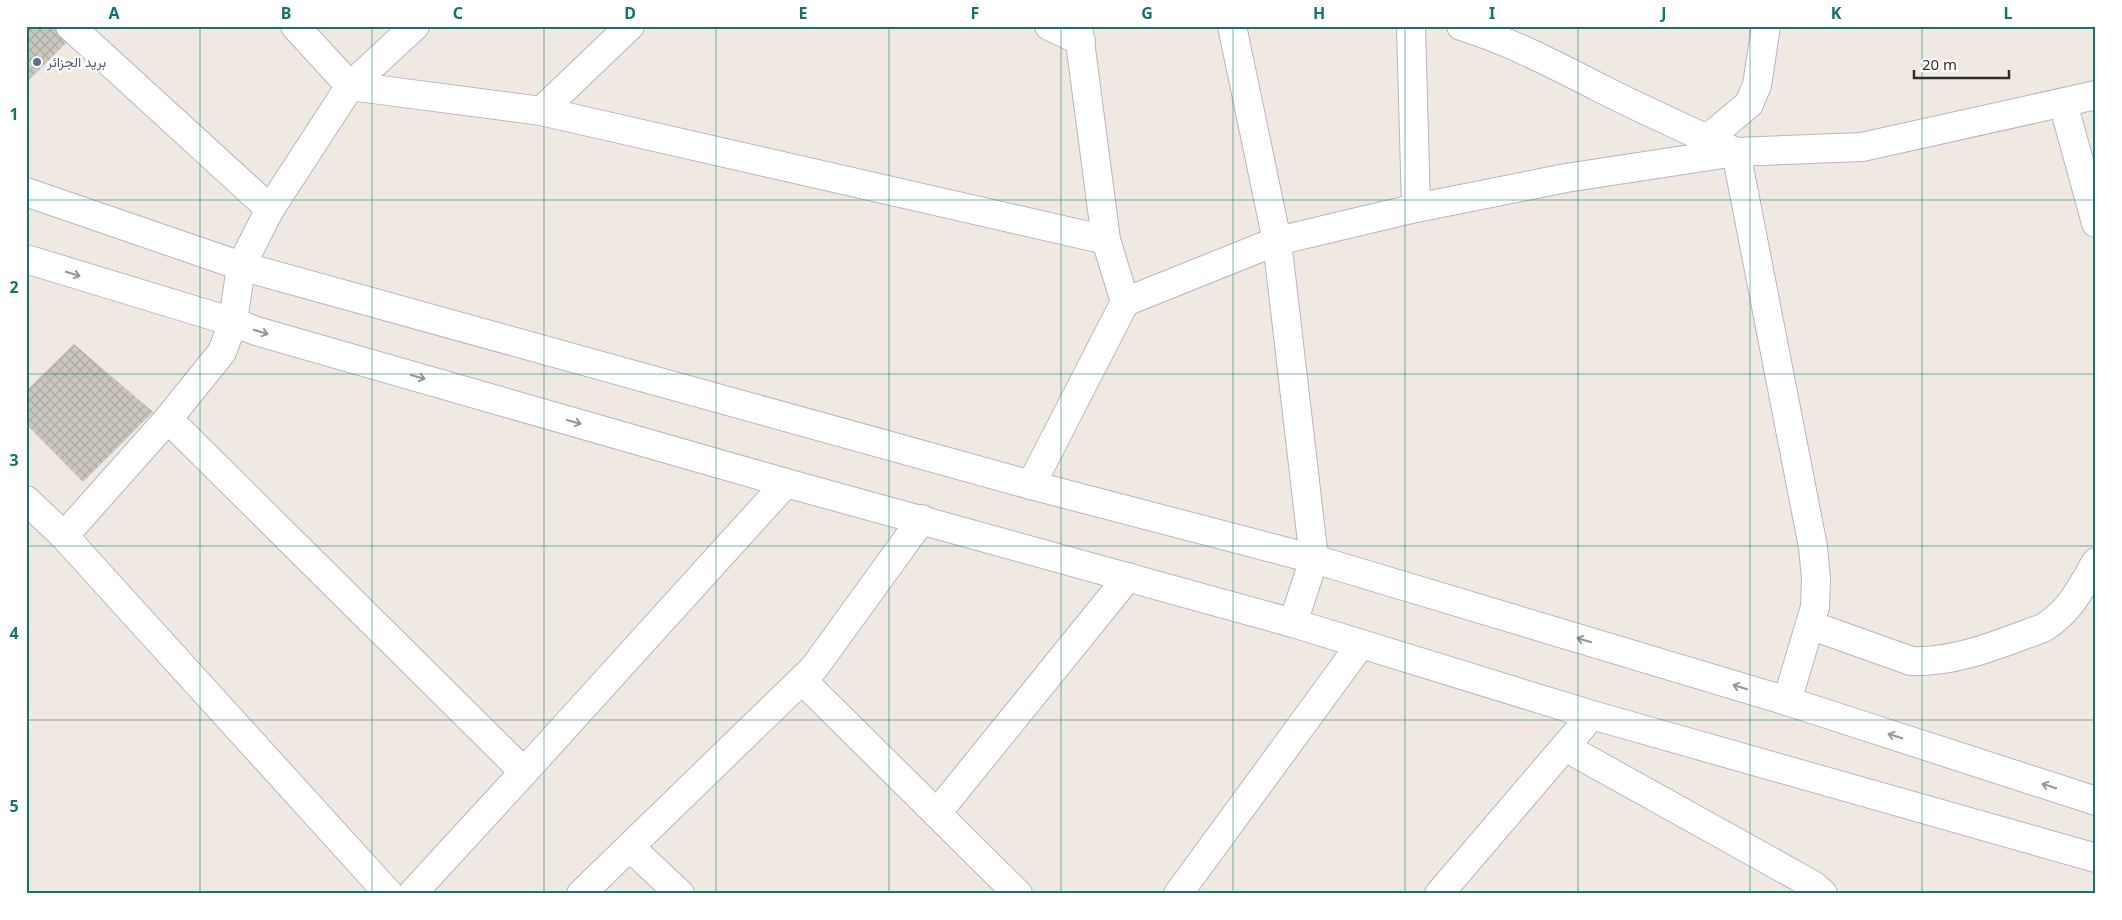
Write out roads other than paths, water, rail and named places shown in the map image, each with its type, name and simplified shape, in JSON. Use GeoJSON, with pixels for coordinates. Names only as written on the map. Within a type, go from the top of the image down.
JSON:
{"type":"FeatureCollection","features":[{"type":"Feature","properties":{"kind":"street"},"geometry":{"type":"LineString","coordinates":[[70,26],[270,209]]}},
{"type":"Feature","properties":{"kind":"street"},"geometry":{"type":"LineString","coordinates":[[295,26],[350,86],[541,111],[1106,240]]}},
{"type":"Feature","properties":{"kind":"street"},"geometry":{"type":"LineString","coordinates":[[64,536],[168,419],[222,352],[233,322],[241,266],[270,209],[350,86],[415,26]]}},
{"type":"Feature","properties":{"kind":"street"},"geometry":{"type":"LineString","coordinates":[[541,111],[630,26]]}},
{"type":"Feature","properties":{"kind":"street"},"geometry":{"type":"LineString","coordinates":[[1049,26],[1079,34],[1106,240],[1125,302]]}},
{"type":"Feature","properties":{"kind":"street"},"geometry":{"type":"LineString","coordinates":[[1232,26],[1277,241],[1314,559],[1293,623]]}},
{"type":"Feature","properties":{"kind":"street"},"geometry":{"type":"LineString","coordinates":[[1411,26],[1416,208]]}},
{"type":"Feature","properties":{"kind":"street"},"geometry":{"type":"LineString","coordinates":[[1461,26],[1486,34],[1541,57],[1598,87],[1736,152]]}},
{"type":"Feature","properties":{"kind":"street"},"geometry":{"type":"LineString","coordinates":[[1707,139],[1748,104],[1756,85],[1766,26]]}},
{"type":"Feature","properties":{"kind":"street"},"geometry":{"type":"LineString","coordinates":[[1031,485],[1125,302],[1277,241],[1416,208],[1566,178],[1736,152],[1862,147],[2096,95]]}},
{"type":"Feature","properties":{"kind":"street"},"geometry":{"type":"LineString","coordinates":[[2063,103],[2096,223]]}},
{"type":"Feature","properties":{"kind":"street"},"geometry":{"type":"LineString","coordinates":[[1736,152],[1813,547],[1816,579],[1815,607],[1787,701]]}},
{"type":"Feature","properties":{"kind":"street"},"geometry":{"type":"LineString","coordinates":[[26,192],[241,266],[1031,485],[1314,559],[1787,701],[2096,801]]}},
{"type":"Feature","properties":{"kind":"street"},"geometry":{"type":"LineString","coordinates":[[26,260],[233,322],[256,331],[786,483],[1293,623],[1592,715],[2096,858]]}},
{"type":"Feature","properties":{"kind":"street"},"geometry":{"type":"LineString","coordinates":[[168,419],[524,772]]}},
{"type":"Feature","properties":{"kind":"street"},"geometry":{"type":"LineString","coordinates":[[412,894],[786,483]]}},
{"type":"Feature","properties":{"kind":"street"},"geometry":{"type":"LineString","coordinates":[[26,500],[64,536],[389,894]]}},
{"type":"Feature","properties":{"kind":"street"},"geometry":{"type":"LineString","coordinates":[[581,894],[814,668],[922,520]]}},
{"type":"Feature","properties":{"kind":"street"},"geometry":{"type":"LineString","coordinates":[[1810,625],[1911,661],[1928,661],[1963,654],[2043,628],[2055,620],[2067,610],[2096,562]]}},
{"type":"Feature","properties":{"kind":"street"},"geometry":{"type":"LineString","coordinates":[[936,813],[1128,577]]}},
{"type":"Feature","properties":{"kind":"street"},"geometry":{"type":"LineString","coordinates":[[1178,894],[1361,644]]}},
{"type":"Feature","properties":{"kind":"street"},"geometry":{"type":"LineString","coordinates":[[802,680],[1018,894]]}},
{"type":"Feature","properties":{"kind":"street"},"geometry":{"type":"LineString","coordinates":[[1439,894],[1592,715]]}},
{"type":"Feature","properties":{"kind":"street"},"geometry":{"type":"LineString","coordinates":[[1565,747],[1813,885],[1823,894]]}},
{"type":"Feature","properties":{"kind":"street"},"geometry":{"type":"LineString","coordinates":[[630,847],[680,894]]}},
{"type":"Feature","properties":{"kind":"place","name":"بريد الجزائر"},"geometry":{"type":"Point","coordinates":[37,62]}}]}
